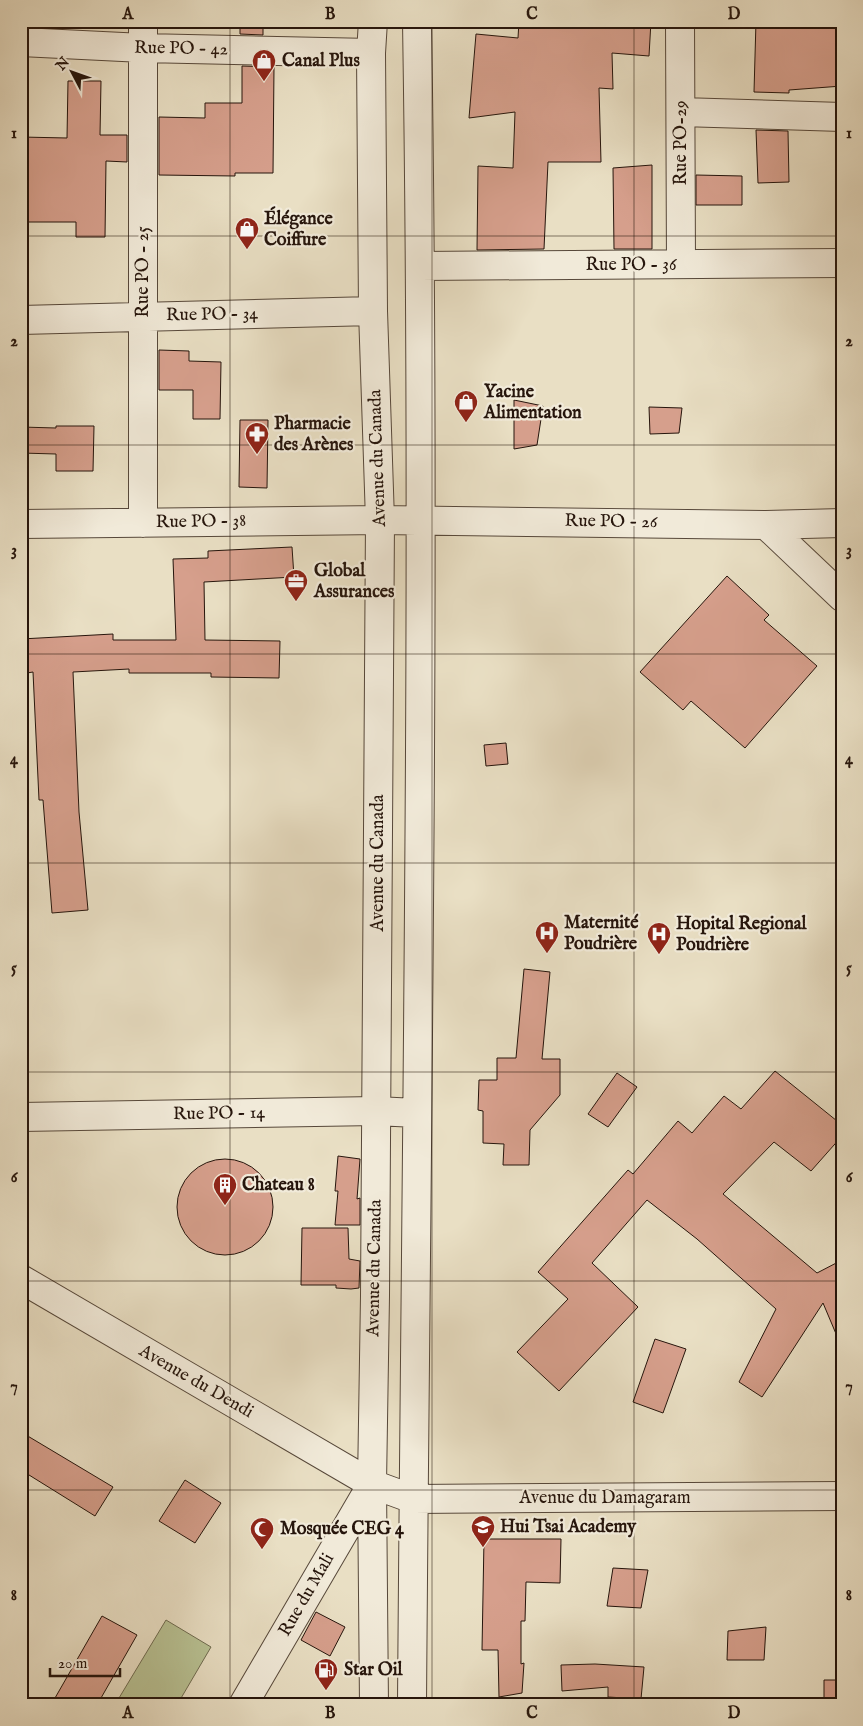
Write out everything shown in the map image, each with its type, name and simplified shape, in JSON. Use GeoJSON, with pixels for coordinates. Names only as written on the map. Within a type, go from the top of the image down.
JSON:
{"type":"FeatureCollection","features":[{"type":"Feature","properties":{"kind":"street","name":"Rue PO - 25"},"geometry":{"type":"LineString","coordinates":[[143,21],[143,523]]}},
{"type":"Feature","properties":{"kind":"street","name":"Avenue du Canada"},"geometry":{"type":"LineString","coordinates":[[372,21],[373,311],[380,520],[372,1484],[374,1705]]}},
{"type":"Feature","properties":{"kind":"street"},"geometry":{"type":"LineString","coordinates":[[412,1705],[421,520],[421,266],[417,21]]}},
{"type":"Feature","properties":{"kind":"street","name":"Rue PO-29"},"geometry":{"type":"LineString","coordinates":[[680,21],[681,264]]}},
{"type":"Feature","properties":{"kind":"street","name":"Rue PO - 42"},"geometry":{"type":"LineString","coordinates":[[21,42],[143,48],[371,53]]}},
{"type":"Feature","properties":{"kind":"street"},"geometry":{"type":"LineString","coordinates":[[681,112],[842,116]]}},
{"type":"Feature","properties":{"kind":"street","name":"Rue PO - 36"},"geometry":{"type":"LineString","coordinates":[[421,266],[842,263]]}},
{"type":"Feature","properties":{"kind":"street","name":"Rue PO - 34"},"geometry":{"type":"LineString","coordinates":[[21,320],[373,311]]}},
{"type":"Feature","properties":{"kind":"street","name":"Rue PO - 26"},"geometry":{"type":"LineString","coordinates":[[380,520],[842,523]]}},
{"type":"Feature","properties":{"kind":"street","name":"Rue PO - 38"},"geometry":{"type":"LineString","coordinates":[[21,524],[380,520]]}},
{"type":"Feature","properties":{"kind":"street"},"geometry":{"type":"LineString","coordinates":[[766,524],[842,597]]}},
{"type":"Feature","properties":{"kind":"street","name":"Rue PO - 14"},"geometry":{"type":"LineString","coordinates":[[21,1117],[376,1111],[416,1113]]}},
{"type":"Feature","properties":{"kind":"street","name":"Avenue du Dendi"},"geometry":{"type":"LineString","coordinates":[[21,1279],[372,1484]]}},
{"type":"Feature","properties":{"kind":"street","name":"Avenue du Damagaram"},"geometry":{"type":"LineString","coordinates":[[372,1484],[413,1499],[842,1496]]}},
{"type":"Feature","properties":{"kind":"street","name":"Rue du Mali"},"geometry":{"type":"LineString","coordinates":[[243,1705],[372,1484]]}},
{"type":"Feature","properties":{"kind":"green space"},"geometry":{"type":"Polygon","coordinates":[[[166,1620],[211,1647],[177,1705],[130,1705],[119,1698],[166,1620]]]}},
{"type":"Feature","properties":{"kind":"building"},"geometry":{"type":"Polygon","coordinates":[[[240,21],[263,21],[263,35],[240,34],[240,21]]]}},
{"type":"Feature","properties":{"kind":"building"},"geometry":{"type":"Polygon","coordinates":[[[519,21],[651,21],[649,56],[612,53],[613,89],[599,88],[601,162],[548,162],[544,249],[477,250],[478,166],[513,168],[515,112],[469,118],[476,34],[518,38],[519,21]]]}},
{"type":"Feature","properties":{"kind":"building"},"geometry":{"type":"Polygon","coordinates":[[[756,21],[836,21],[836,67],[842,68],[842,86],[789,90],[789,93],[754,92],[756,21]]]}},
{"type":"Feature","properties":{"kind":"building"},"geometry":{"type":"Polygon","coordinates":[[[242,66],[274,67],[273,173],[235,173],[235,176],[159,175],[159,117],[205,118],[205,103],[242,103],[242,66]]]}},
{"type":"Feature","properties":{"kind":"building"},"geometry":{"type":"Polygon","coordinates":[[[68,81],[101,81],[100,135],[127,135],[127,162],[106,161],[105,237],[76,237],[76,222],[21,222],[21,137],[67,138],[68,81]]]}},
{"type":"Feature","properties":{"kind":"building"},"geometry":{"type":"Polygon","coordinates":[[[756,130],[788,131],[789,182],[758,183],[756,130]]]}},
{"type":"Feature","properties":{"kind":"building"},"geometry":{"type":"Polygon","coordinates":[[[652,165],[652,249],[614,249],[613,168],[652,165]]]}},
{"type":"Feature","properties":{"kind":"building"},"geometry":{"type":"Polygon","coordinates":[[[696,175],[742,176],[742,205],[696,205],[696,175]]]}},
{"type":"Feature","properties":{"kind":"building"},"geometry":{"type":"Polygon","coordinates":[[[159,350],[189,351],[189,361],[221,362],[220,419],[193,419],[193,390],[159,390],[159,350]]]}},
{"type":"Feature","properties":{"kind":"building"},"geometry":{"type":"Polygon","coordinates":[[[514,400],[543,406],[537,445],[514,449],[514,400]]]}},
{"type":"Feature","properties":{"kind":"building"},"geometry":{"type":"Polygon","coordinates":[[[649,407],[682,408],[679,433],[650,434],[649,407]]]}},
{"type":"Feature","properties":{"kind":"building"},"geometry":{"type":"Polygon","coordinates":[[[240,420],[268,420],[267,488],[239,487],[240,420]]]}},
{"type":"Feature","properties":{"kind":"building"},"geometry":{"type":"Polygon","coordinates":[[[56,426],[94,426],[93,471],[56,471],[56,454],[21,453],[21,427],[56,428],[56,426]]]}},
{"type":"Feature","properties":{"kind":"building"},"geometry":{"type":"Polygon","coordinates":[[[292,547],[294,577],[204,582],[205,640],[280,641],[279,678],[211,677],[211,673],[129,673],[129,669],[73,672],[79,812],[88,910],[52,913],[43,800],[39,800],[33,672],[21,674],[21,639],[113,634],[113,640],[176,640],[173,559],[208,558],[208,551],[292,547]]]}},
{"type":"Feature","properties":{"kind":"building"},"geometry":{"type":"Polygon","coordinates":[[[727,576],[769,615],[764,620],[817,666],[745,748],[691,701],[683,710],[640,672],[727,576]]]}},
{"type":"Feature","properties":{"kind":"building"},"geometry":{"type":"Polygon","coordinates":[[[506,743],[508,764],[486,766],[484,745],[506,743]]]}},
{"type":"Feature","properties":{"kind":"building"},"geometry":{"type":"Polygon","coordinates":[[[524,969],[550,972],[542,1059],[560,1059],[560,1095],[530,1130],[529,1165],[503,1165],[504,1144],[483,1143],[483,1111],[478,1110],[479,1080],[497,1080],[497,1058],[516,1058],[524,969]]]}},
{"type":"Feature","properties":{"kind":"building"},"geometry":{"type":"Polygon","coordinates":[[[775,1071],[842,1125],[842,1136],[811,1171],[774,1142],[723,1194],[817,1273],[842,1260],[842,1348],[823,1303],[762,1397],[739,1382],[776,1309],[697,1239],[647,1200],[592,1263],[638,1307],[559,1391],[517,1352],[568,1299],[538,1272],[628,1170],[633,1174],[678,1121],[692,1133],[724,1096],[741,1109],[775,1071]]]}},
{"type":"Feature","properties":{"kind":"building"},"geometry":{"type":"Polygon","coordinates":[[[617,1073],[637,1087],[608,1127],[588,1114],[617,1073]]]}},
{"type":"Feature","properties":{"kind":"building"},"geometry":{"type":"Polygon","coordinates":[[[338,1156],[360,1159],[357,1199],[360,1198],[360,1225],[335,1225],[338,1191],[335,1191],[338,1156]]]}},
{"type":"Feature","properties":{"kind":"building","name":"Chateau 8"},"geometry":{"type":"Polygon","coordinates":[[[225,1159],[243,1162],[259,1173],[270,1189],[273,1207],[270,1225],[259,1241],[243,1252],[225,1255],[207,1252],[191,1241],[180,1225],[177,1207],[180,1189],[191,1173],[207,1162],[225,1159]]]}},
{"type":"Feature","properties":{"kind":"building"},"geometry":{"type":"Polygon","coordinates":[[[302,1228],[348,1228],[349,1259],[360,1261],[359,1288],[336,1288],[336,1285],[301,1285],[302,1228]]]}},
{"type":"Feature","properties":{"kind":"building"},"geometry":{"type":"Polygon","coordinates":[[[655,1339],[686,1349],[663,1413],[633,1402],[655,1339]]]}},
{"type":"Feature","properties":{"kind":"building"},"geometry":{"type":"Polygon","coordinates":[[[21,1432],[113,1487],[95,1516],[21,1470],[21,1432]]]}},
{"type":"Feature","properties":{"kind":"building"},"geometry":{"type":"Polygon","coordinates":[[[185,1480],[221,1503],[195,1543],[159,1521],[185,1480]]]}},
{"type":"Feature","properties":{"kind":"building"},"geometry":{"type":"Polygon","coordinates":[[[484,1539],[561,1539],[560,1583],[526,1582],[525,1621],[521,1621],[521,1664],[524,1663],[522,1693],[499,1697],[498,1650],[482,1650],[484,1539]]]}},
{"type":"Feature","properties":{"kind":"building"},"geometry":{"type":"Polygon","coordinates":[[[613,1568],[648,1570],[641,1608],[607,1606],[613,1568]]]}},
{"type":"Feature","properties":{"kind":"building"},"geometry":{"type":"Polygon","coordinates":[[[316,1612],[345,1627],[330,1656],[301,1640],[316,1612]]]}},
{"type":"Feature","properties":{"kind":"building"},"geometry":{"type":"Polygon","coordinates":[[[102,1616],[137,1635],[97,1705],[51,1705],[102,1616]]]}},
{"type":"Feature","properties":{"kind":"building"},"geometry":{"type":"Polygon","coordinates":[[[766,1627],[764,1660],[727,1660],[728,1631],[766,1627]]]}},
{"type":"Feature","properties":{"kind":"building"},"geometry":{"type":"Polygon","coordinates":[[[595,1664],[644,1667],[641,1699],[608,1697],[608,1687],[562,1691],[561,1665],[595,1664]]]}},
{"type":"Feature","properties":{"kind":"building"},"geometry":{"type":"Polygon","coordinates":[[[824,1680],[842,1680],[842,1705],[824,1705],[824,1680]]]}},
{"type":"Feature","properties":{"kind":"place","name":"Canal Plus"},"geometry":{"type":"Point","coordinates":[264,82]}},
{"type":"Feature","properties":{"kind":"place","name":"Élégance Coiffure"},"geometry":{"type":"Point","coordinates":[247,250]}},
{"type":"Feature","properties":{"kind":"place","name":"Yacine Alimentation"},"geometry":{"type":"Point","coordinates":[466,423]}},
{"type":"Feature","properties":{"kind":"place","name":"Pharmacie des Arènes"},"geometry":{"type":"Point","coordinates":[257,455]}},
{"type":"Feature","properties":{"kind":"place","name":"Global Assurances"},"geometry":{"type":"Point","coordinates":[296,602]}},
{"type":"Feature","properties":{"kind":"place","name":"Maternité Poudrière"},"geometry":{"type":"Point","coordinates":[547,954]}},
{"type":"Feature","properties":{"kind":"place","name":"Hopital Regional Poudrière"},"geometry":{"type":"Point","coordinates":[659,955]}},
{"type":"Feature","properties":{"kind":"place","name":"Chateau 8"},"geometry":{"type":"Point","coordinates":[225,1206]}},
{"type":"Feature","properties":{"kind":"place","name":"Hui Tsai Academy"},"geometry":{"type":"Point","coordinates":[483,1548]}},
{"type":"Feature","properties":{"kind":"place","name":"Mosquée CEG 4"},"geometry":{"type":"Point","coordinates":[262,1550]}},
{"type":"Feature","properties":{"kind":"place","name":"Star Oil"},"geometry":{"type":"Point","coordinates":[326,1691]}}]}
